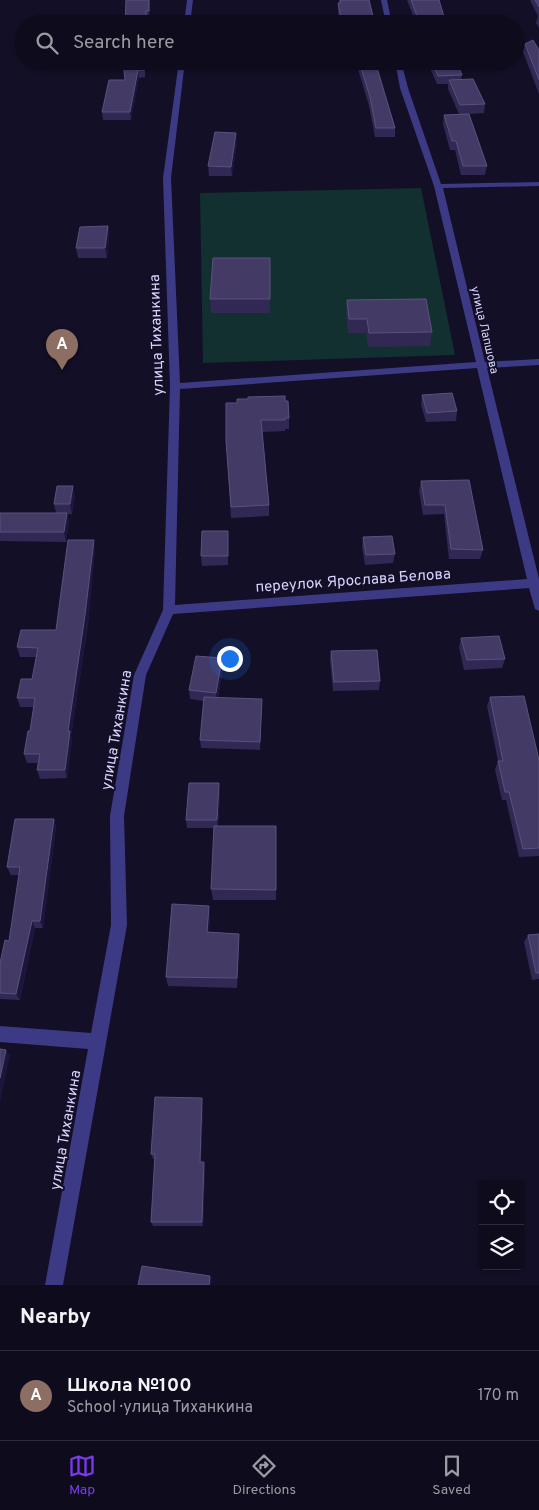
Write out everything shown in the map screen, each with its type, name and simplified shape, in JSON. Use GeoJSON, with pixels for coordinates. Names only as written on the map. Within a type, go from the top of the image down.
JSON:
{"type":"FeatureCollection","features":[{"type":"Feature","properties":{"kind":"street"},"geometry":{"type":"LineString","coordinates":[[188,15],[190,0]]}},
{"type":"Feature","properties":{"kind":"street"},"geometry":{"type":"LineString","coordinates":[[384,0],[387,15]]}},
{"type":"Feature","properties":{"kind":"street","name":"улица Тиханкина"},"geometry":{"type":"LineString","coordinates":[[54,1285],[119,925],[117,816],[140,675],[169,610],[175,386],[167,178],[181,70]]}},
{"type":"Feature","properties":{"kind":"street","name":"улица Лапшова"},"geometry":{"type":"LineString","coordinates":[[400,70],[404,88],[438,186],[480,366],[536,583],[539,606]]}},
{"type":"Feature","properties":{"kind":"street"},"geometry":{"type":"LineString","coordinates":[[438,186],[539,184]]}},
{"type":"Feature","properties":{"kind":"street"},"geometry":{"type":"LineString","coordinates":[[175,386],[539,362]]}},
{"type":"Feature","properties":{"kind":"street","name":"переулок Ярослава Белова"},"geometry":{"type":"LineString","coordinates":[[169,610],[536,583]]}},
{"type":"Feature","properties":{"kind":"street"},"geometry":{"type":"LineString","coordinates":[[0,1034],[98,1042]]}},
{"type":"Feature","properties":{"kind":"green space"},"geometry":{"type":"Polygon","coordinates":[[[421,188],[455,355],[203,363],[200,193],[421,188]]]}},
{"type":"Feature","properties":{"kind":"building"},"geometry":{"type":"Polygon","coordinates":[[[126,0],[149,0],[149,11],[146,11],[146,15],[125,15],[126,0]]]}},
{"type":"Feature","properties":{"kind":"building"},"geometry":{"type":"Polygon","coordinates":[[[340,0],[369,0],[373,15],[340,15],[338,3],[341,3],[340,0]]]}},
{"type":"Feature","properties":{"kind":"building"},"geometry":{"type":"Polygon","coordinates":[[[411,0],[439,0],[444,15],[417,15],[411,0]]]}},
{"type":"Feature","properties":{"kind":"building"},"geometry":{"type":"Polygon","coordinates":[[[533,40],[539,50],[539,80],[525,44],[533,40]]]}},
{"type":"Feature","properties":{"kind":"building"},"geometry":{"type":"Polygon","coordinates":[[[124,70],[138,70],[130,112],[102,112],[109,80],[125,80],[124,70]]]}},
{"type":"Feature","properties":{"kind":"building"},"geometry":{"type":"Polygon","coordinates":[[[362,70],[378,70],[395,128],[376,128],[370,97],[362,70]]]}},
{"type":"Feature","properties":{"kind":"building"},"geometry":{"type":"Polygon","coordinates":[[[436,70],[460,70],[462,75],[438,76],[436,70]]]}},
{"type":"Feature","properties":{"kind":"building"},"geometry":{"type":"Polygon","coordinates":[[[473,79],[485,104],[460,105],[449,80],[473,79]]]}},
{"type":"Feature","properties":{"kind":"building"},"geometry":{"type":"Polygon","coordinates":[[[469,114],[487,166],[463,166],[456,141],[452,141],[444,115],[469,114]]]}},
{"type":"Feature","properties":{"kind":"building"},"geometry":{"type":"Polygon","coordinates":[[[215,132],[236,133],[231,167],[208,166],[215,132]]]}},
{"type":"Feature","properties":{"kind":"building"},"geometry":{"type":"Polygon","coordinates":[[[108,226],[105,248],[76,248],[80,227],[108,226]]]}},
{"type":"Feature","properties":{"kind":"building"},"geometry":{"type":"Polygon","coordinates":[[[213,258],[270,258],[270,299],[210,299],[213,258]]]}},
{"type":"Feature","properties":{"kind":"building"},"geometry":{"type":"Polygon","coordinates":[[[426,299],[432,332],[369,333],[367,319],[349,319],[347,300],[426,299]]]}},
{"type":"Feature","properties":{"kind":"building"},"geometry":{"type":"Polygon","coordinates":[[[452,393],[457,411],[427,413],[422,395],[452,393]]]}},
{"type":"Feature","properties":{"kind":"building"},"geometry":{"type":"Polygon","coordinates":[[[285,396],[285,401],[288,401],[289,418],[285,418],[285,420],[261,420],[269,505],[231,507],[226,441],[226,403],[237,403],[237,399],[248,399],[248,397],[285,396]]]}},
{"type":"Feature","properties":{"kind":"building"},"geometry":{"type":"Polygon","coordinates":[[[469,480],[483,550],[451,549],[445,505],[425,505],[421,481],[469,480]]]}},
{"type":"Feature","properties":{"kind":"building"},"geometry":{"type":"Polygon","coordinates":[[[57,486],[73,486],[70,504],[54,504],[57,486]]]}},
{"type":"Feature","properties":{"kind":"building"},"geometry":{"type":"Polygon","coordinates":[[[0,513],[67,513],[64,532],[0,532],[0,513]]]}},
{"type":"Feature","properties":{"kind":"building"},"geometry":{"type":"Polygon","coordinates":[[[202,531],[228,531],[228,556],[201,556],[202,531]]]}},
{"type":"Feature","properties":{"kind":"building"},"geometry":{"type":"Polygon","coordinates":[[[392,536],[395,554],[366,555],[363,537],[392,536]]]}},
{"type":"Feature","properties":{"kind":"building"},"geometry":{"type":"Polygon","coordinates":[[[68,540],[94,540],[68,731],[70,731],[65,770],[37,770],[40,754],[24,754],[35,698],[17,698],[21,679],[32,679],[38,648],[17,647],[21,630],[56,630],[68,540]]]}},
{"type":"Feature","properties":{"kind":"building"},"geometry":{"type":"Polygon","coordinates":[[[499,636],[505,659],[467,660],[461,638],[499,636]]]}},
{"type":"Feature","properties":{"kind":"building"},"geometry":{"type":"Polygon","coordinates":[[[377,650],[380,681],[334,682],[331,651],[377,650]]]}},
{"type":"Feature","properties":{"kind":"building"},"geometry":{"type":"Polygon","coordinates":[[[196,656],[222,658],[216,693],[189,690],[196,656]]]}},
{"type":"Feature","properties":{"kind":"building"},"geometry":{"type":"Polygon","coordinates":[[[524,696],[539,760],[539,848],[523,849],[509,792],[505,792],[498,761],[503,761],[490,697],[524,696]]]}},
{"type":"Feature","properties":{"kind":"building"},"geometry":{"type":"Polygon","coordinates":[[[204,697],[262,699],[260,742],[200,740],[204,697]]]}},
{"type":"Feature","properties":{"kind":"building"},"geometry":{"type":"Polygon","coordinates":[[[189,783],[219,783],[217,820],[186,820],[189,783]]]}},
{"type":"Feature","properties":{"kind":"building"},"geometry":{"type":"Polygon","coordinates":[[[15,819],[54,819],[40,921],[32,921],[16,994],[0,993],[0,963],[5,940],[9,941],[20,867],[7,867],[15,819]]]}},
{"type":"Feature","properties":{"kind":"building"},"geometry":{"type":"Polygon","coordinates":[[[214,826],[276,826],[276,890],[211,889],[214,826]]]}},
{"type":"Feature","properties":{"kind":"building"},"geometry":{"type":"Polygon","coordinates":[[[172,904],[209,906],[207,932],[239,934],[237,978],[166,977],[172,904]]]}},
{"type":"Feature","properties":{"kind":"building"},"geometry":{"type":"Polygon","coordinates":[[[539,934],[539,973],[536,973],[528,935],[539,934]]]}},
{"type":"Feature","properties":{"kind":"building"},"geometry":{"type":"Polygon","coordinates":[[[0,1049],[6,1050],[0,1078],[0,1049]]]}},
{"type":"Feature","properties":{"kind":"building"},"geometry":{"type":"Polygon","coordinates":[[[155,1097],[202,1098],[200,1162],[204,1162],[202,1222],[151,1222],[155,1154],[151,1154],[155,1097]]]}},
{"type":"Feature","properties":{"kind":"building"},"geometry":{"type":"Polygon","coordinates":[[[142,1266],[210,1276],[209,1285],[138,1285],[142,1266]]]}},
{"type":"Feature","properties":{"kind":"place","name":"Школа №100"},"geometry":{"type":"Point","coordinates":[62,370]}}]}
